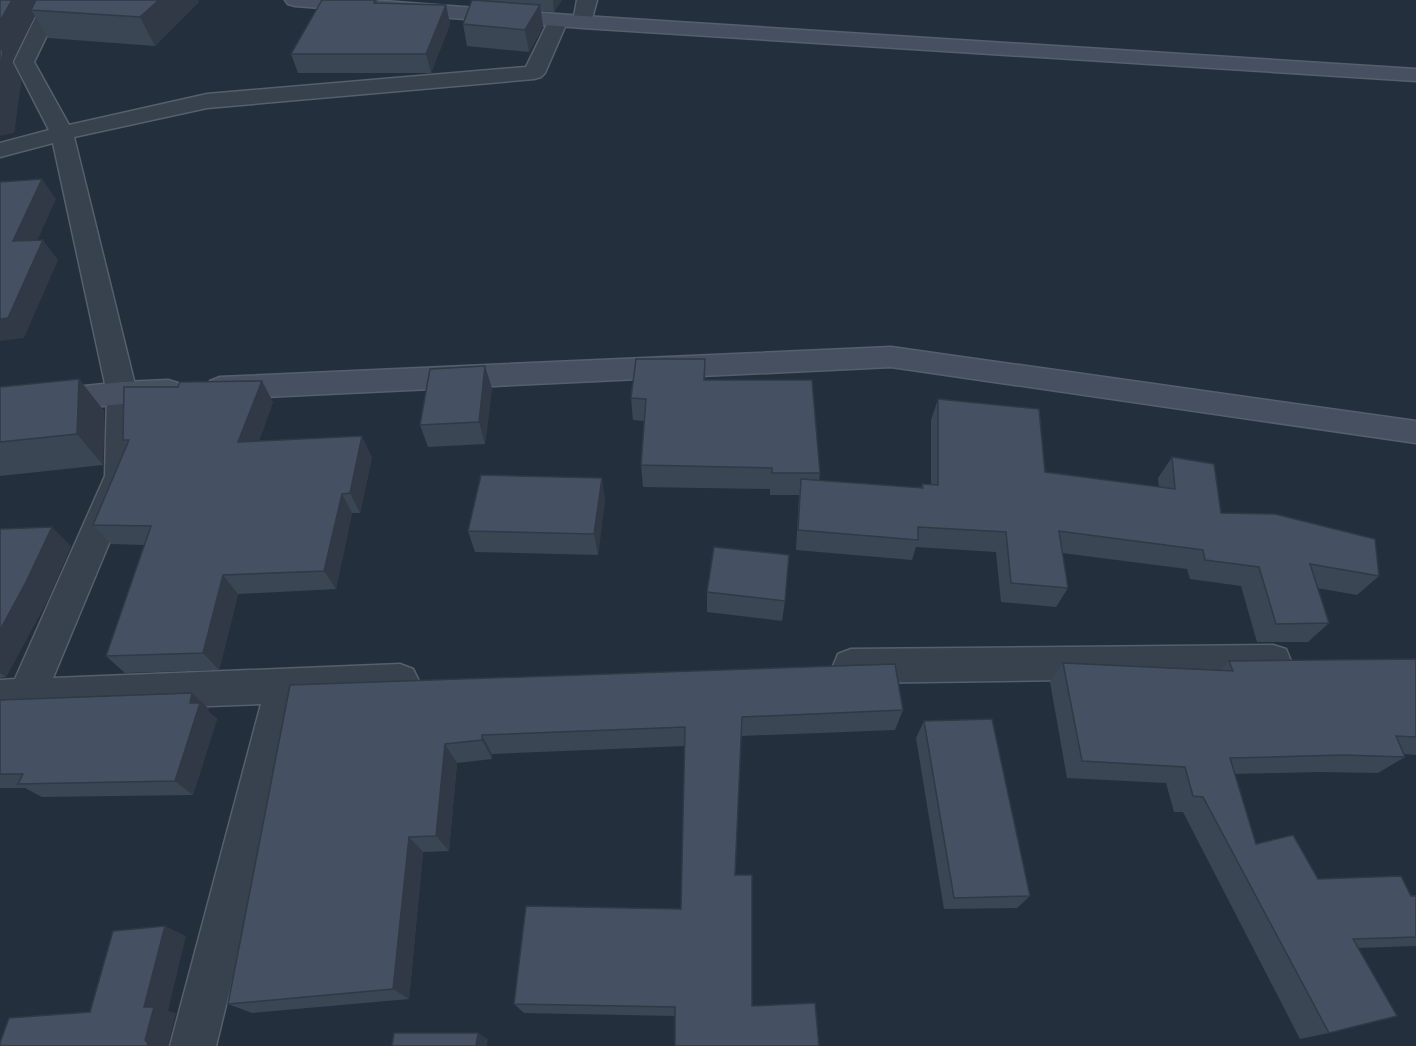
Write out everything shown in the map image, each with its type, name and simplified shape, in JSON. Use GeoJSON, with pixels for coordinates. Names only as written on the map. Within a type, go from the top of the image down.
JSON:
{"type":"FeatureCollection","features":[{"type":"Feature","properties":{"kind":"street"},"geometry":{"type":"LineString","coordinates":[[54,0],[24,62],[62,133],[122,393],[121,476],[14,696],[438,680]]}},
{"type":"Feature","properties":{"kind":"street"},"geometry":{"type":"LineString","coordinates":[[295,0],[583,22],[1416,75]]}},
{"type":"Feature","properties":{"kind":"street"},"geometry":{"type":"LineString","coordinates":[[583,22],[587,0]]}},
{"type":"Feature","properties":{"kind":"street"},"geometry":{"type":"LineString","coordinates":[[0,150],[62,133],[207,101],[534,73],[558,20]]}},
{"type":"Feature","properties":{"kind":"street"},"geometry":{"type":"LineString","coordinates":[[0,406],[122,393],[891,357],[1416,432]]}},
{"type":"Feature","properties":{"kind":"street"},"geometry":{"type":"LineString","coordinates":[[815,668],[1310,661]]}},
{"type":"Feature","properties":{"kind":"street"},"geometry":{"type":"LineString","coordinates":[[193,1046],[285,685]]}},
{"type":"Feature","properties":{"kind":"building"},"geometry":{"type":"Polygon","coordinates":[[[0,0],[12,0],[0,21],[0,0]]]}},
{"type":"Feature","properties":{"kind":"building"},"geometry":{"type":"Polygon","coordinates":[[[36,0],[159,0],[140,17],[31,10],[36,0]]]}},
{"type":"Feature","properties":{"kind":"building"},"geometry":{"type":"Polygon","coordinates":[[[322,0],[375,0],[374,3],[446,5],[426,54],[291,54],[322,0]]]}},
{"type":"Feature","properties":{"kind":"building"},"geometry":{"type":"Polygon","coordinates":[[[472,0],[540,5],[525,30],[463,24],[472,0]]]}},
{"type":"Feature","properties":{"kind":"building"},"geometry":{"type":"Polygon","coordinates":[[[0,45],[3,52],[0,70],[0,45]]]}},
{"type":"Feature","properties":{"kind":"building"},"geometry":{"type":"Polygon","coordinates":[[[42,179],[13,241],[43,240],[8,318],[0,319],[0,182],[42,179]]]}},
{"type":"Feature","properties":{"kind":"building"},"geometry":{"type":"Polygon","coordinates":[[[636,359],[705,359],[704,380],[812,380],[820,473],[772,473],[772,468],[641,465],[646,399],[631,398],[636,359]]]}},
{"type":"Feature","properties":{"kind":"building"},"geometry":{"type":"Polygon","coordinates":[[[485,366],[479,422],[420,425],[430,369],[485,366]]]}},
{"type":"Feature","properties":{"kind":"building"},"geometry":{"type":"Polygon","coordinates":[[[79,379],[77,434],[0,442],[0,387],[79,379]]]}},
{"type":"Feature","properties":{"kind":"building"},"geometry":{"type":"Polygon","coordinates":[[[262,381],[238,442],[362,436],[350,493],[342,494],[324,571],[223,575],[203,653],[106,656],[151,526],[93,525],[129,440],[123,440],[124,387],[178,387],[180,382],[262,381]]]}},
{"type":"Feature","properties":{"kind":"building"},"geometry":{"type":"Polygon","coordinates":[[[938,399],[1039,409],[1045,472],[1175,489],[1172,457],[1214,464],[1221,513],[1275,514],[1375,539],[1379,576],[1310,564],[1329,623],[1276,624],[1259,567],[1205,560],[1203,550],[1059,531],[1068,588],[1011,583],[1006,532],[918,527],[918,540],[798,530],[801,479],[923,488],[922,484],[938,485],[938,399]]]}},
{"type":"Feature","properties":{"kind":"building"},"geometry":{"type":"Polygon","coordinates":[[[481,475],[602,478],[594,534],[468,531],[481,475]]]}},
{"type":"Feature","properties":{"kind":"building"},"geometry":{"type":"Polygon","coordinates":[[[52,527],[26,582],[0,630],[0,529],[52,527]]]}},
{"type":"Feature","properties":{"kind":"building"},"geometry":{"type":"Polygon","coordinates":[[[714,547],[789,555],[785,601],[707,592],[714,547]]]}},
{"type":"Feature","properties":{"kind":"building"},"geometry":{"type":"Polygon","coordinates":[[[1416,659],[1416,737],[1396,736],[1405,757],[1343,755],[1230,758],[1256,844],[1293,835],[1318,879],[1401,876],[1411,896],[1416,896],[1416,937],[1353,939],[1397,1016],[1329,1033],[1203,797],[1193,796],[1185,767],[1082,761],[1063,663],[1233,671],[1229,661],[1416,659]]]}},
{"type":"Feature","properties":{"kind":"building"},"geometry":{"type":"Polygon","coordinates":[[[895,664],[903,710],[742,717],[735,875],[752,875],[752,1006],[815,1003],[819,1046],[675,1046],[675,1007],[514,1004],[526,906],[681,909],[685,727],[482,735],[482,740],[445,744],[436,836],[409,837],[393,989],[228,1004],[290,685],[895,664]]]}},
{"type":"Feature","properties":{"kind":"building"},"geometry":{"type":"Polygon","coordinates":[[[192,693],[190,703],[200,703],[175,781],[18,784],[23,774],[0,774],[0,700],[192,693]]]}},
{"type":"Feature","properties":{"kind":"building"},"geometry":{"type":"Polygon","coordinates":[[[992,719],[1030,896],[954,898],[924,721],[992,719]]]}},
{"type":"Feature","properties":{"kind":"building"},"geometry":{"type":"Polygon","coordinates":[[[165,926],[144,1007],[154,1007],[145,1040],[148,1043],[147,1046],[0,1046],[9,1018],[90,1012],[113,931],[165,926]]]}},
{"type":"Feature","properties":{"kind":"building"},"geometry":{"type":"Polygon","coordinates":[[[394,1033],[478,1033],[476,1046],[392,1046],[394,1033]]]}}]}
